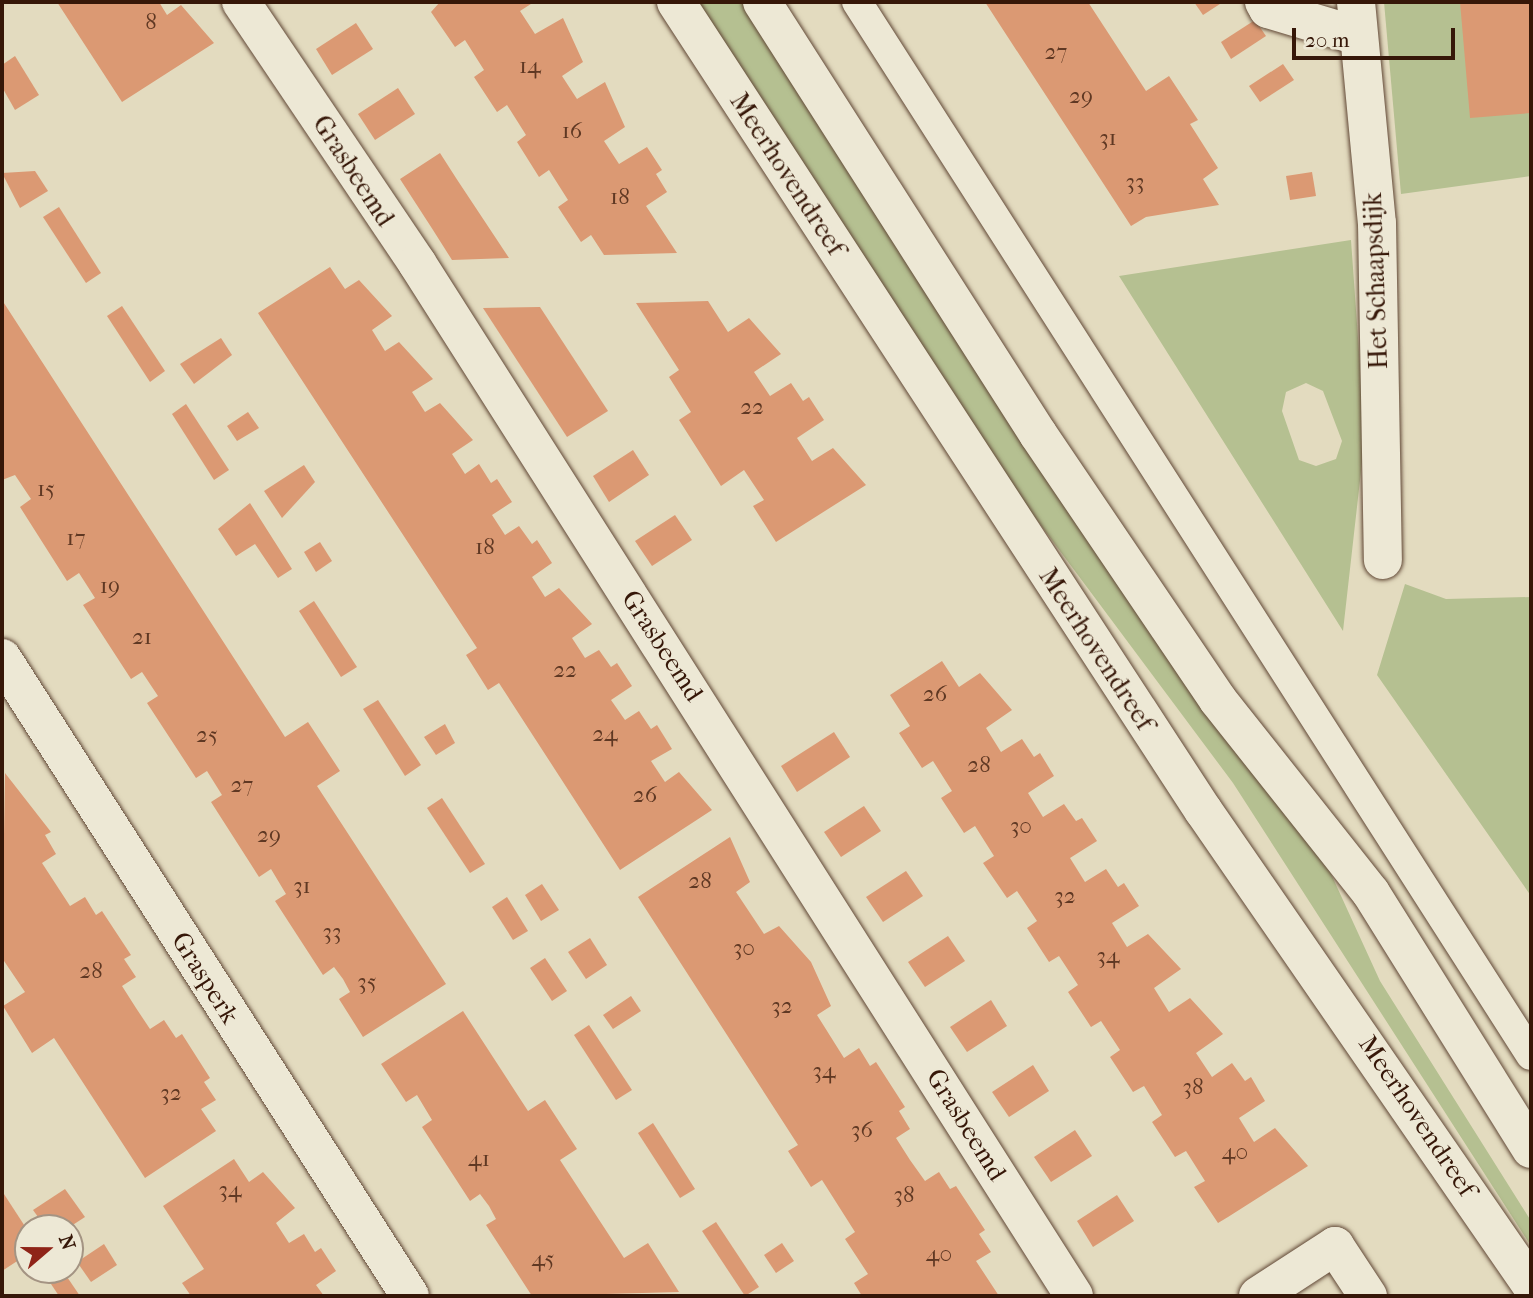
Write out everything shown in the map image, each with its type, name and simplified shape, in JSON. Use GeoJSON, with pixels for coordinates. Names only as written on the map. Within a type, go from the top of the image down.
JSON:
{"type":"FeatureCollection","features":[{"type":"Feature","properties":{"kind":"street","name":"Grasbeemd"},"geometry":{"type":"LineString","coordinates":[[242,2],[417,263],[1074,1296]]}},
{"type":"Feature","properties":{"kind":"street","name":"Meerhovendreef"},"geometry":{"type":"LineString","coordinates":[[676,2],[1195,798],[1531,1285]]}},
{"type":"Feature","properties":{"kind":"street"},"geometry":{"type":"LineString","coordinates":[[762,2],[1038,434],[1218,699],[1371,893],[1531,1149]]}},
{"type":"Feature","properties":{"kind":"street"},"geometry":{"type":"LineString","coordinates":[[1264,2],[1268,9],[1357,19]]}},
{"type":"Feature","properties":{"kind":"street","name":"Het Schaapsdijk"},"geometry":{"type":"LineString","coordinates":[[1357,19],[1377,223],[1383,560]]}},
{"type":"Feature","properties":{"kind":"street","name":"Grasperk"},"geometry":{"type":"LineString","coordinates":[[2,658],[410,1296]]}},
{"type":"Feature","properties":{"kind":"street"},"geometry":{"type":"LineString","coordinates":[[1258,1296],[1335,1246],[1368,1296]]}},
{"type":"Feature","properties":{"kind":"lane"},"geometry":{"type":"LineString","coordinates":[[857,2],[1531,1055]]}},
{"type":"Feature","properties":{"kind":"green space"},"geometry":{"type":"Polygon","coordinates":[[[691,2],[743,2],[1006,412],[1326,863],[1380,981],[1531,1221],[1531,1246],[1233,783],[972,433],[691,2]]]}},
{"type":"Feature","properties":{"kind":"green space"},"geometry":{"type":"Polygon","coordinates":[[[1384,2],[1531,2],[1531,176],[1401,194],[1384,2]]]}},
{"type":"Feature","properties":{"kind":"green space"},"geometry":{"type":"Polygon","coordinates":[[[1351,240],[1365,436],[1343,631],[1119,276],[1351,240]],[[1306,383],[1286,392],[1282,411],[1299,460],[1316,466],[1336,459],[1342,441],[1323,391],[1306,383]]]}},
{"type":"Feature","properties":{"kind":"green space"},"geometry":{"type":"Polygon","coordinates":[[[1405,584],[1446,599],[1531,597],[1531,896],[1377,675],[1405,584]]]}},
{"type":"Feature","properties":{"kind":"building"},"geometry":{"type":"Polygon","coordinates":[[[57,2],[159,2],[167,15],[181,5],[214,43],[122,102],[57,2]]]}},
{"type":"Feature","properties":{"kind":"building"},"geometry":{"type":"Polygon","coordinates":[[[440,2],[534,2],[520,11],[535,34],[563,18],[583,62],[562,76],[577,99],[605,82],[625,127],[604,141],[619,164],[647,147],[662,170],[656,174],[667,192],[646,206],[677,253],[604,255],[591,235],[581,242],[558,207],[568,200],[549,170],[539,177],[517,142],[526,135],[507,105],[497,112],[474,77],[484,70],[465,40],[455,47],[431,12],[440,2]]]}},
{"type":"Feature","properties":{"kind":"building"},"geometry":{"type":"Polygon","coordinates":[[[985,2],[1088,2],[1146,91],[1169,76],[1198,120],[1190,124],[1218,168],[1203,179],[1219,205],[1146,217],[1131,226],[985,2]]]}},
{"type":"Feature","properties":{"kind":"building"},"geometry":{"type":"Polygon","coordinates":[[[1194,2],[1223,2],[1203,15],[1194,2]]]}},
{"type":"Feature","properties":{"kind":"building"},"geometry":{"type":"Polygon","coordinates":[[[1460,2],[1531,2],[1531,113],[1470,118],[1460,2]]]}},
{"type":"Feature","properties":{"kind":"building"},"geometry":{"type":"Polygon","coordinates":[[[1255,20],[1266,36],[1231,59],[1221,42],[1255,20]]]}},
{"type":"Feature","properties":{"kind":"building"},"geometry":{"type":"Polygon","coordinates":[[[356,23],[373,49],[332,75],[316,49],[356,23]]]}},
{"type":"Feature","properties":{"kind":"building"},"geometry":{"type":"Polygon","coordinates":[[[15,56],[39,95],[15,110],[2,87],[2,65],[15,56]]]}},
{"type":"Feature","properties":{"kind":"building"},"geometry":{"type":"Polygon","coordinates":[[[1283,64],[1294,80],[1260,102],[1249,86],[1283,64]]]}},
{"type":"Feature","properties":{"kind":"building"},"geometry":{"type":"Polygon","coordinates":[[[398,88],[415,114],[375,140],[358,114],[398,88]]]}},
{"type":"Feature","properties":{"kind":"building"},"geometry":{"type":"Polygon","coordinates":[[[440,153],[509,258],[452,260],[400,179],[440,153]]]}},
{"type":"Feature","properties":{"kind":"building"},"geometry":{"type":"Polygon","coordinates":[[[35,171],[48,191],[20,208],[2,173],[35,171]]]}},
{"type":"Feature","properties":{"kind":"building"},"geometry":{"type":"Polygon","coordinates":[[[1312,172],[1316,196],[1290,200],[1286,176],[1312,172]]]}},
{"type":"Feature","properties":{"kind":"building"},"geometry":{"type":"Polygon","coordinates":[[[59,207],[101,273],[86,283],[43,217],[59,207]]]}},
{"type":"Feature","properties":{"kind":"building"},"geometry":{"type":"Polygon","coordinates":[[[330,267],[345,289],[359,280],[392,316],[372,330],[385,351],[399,342],[433,379],[412,392],[425,412],[440,403],[473,440],[452,454],[465,474],[479,464],[491,483],[497,479],[512,502],[492,515],[505,535],[519,526],[532,544],[537,540],[552,563],[532,577],[545,597],[559,588],[592,624],[572,638],[585,658],[599,650],[611,667],[617,663],[632,686],[611,700],[625,720],[639,711],[651,729],[657,725],[672,749],[651,761],[665,782],[679,772],[712,810],[620,870],[499,683],[488,690],[466,655],[477,648],[258,313],[330,267]]]}},
{"type":"Feature","properties":{"kind":"building"},"geometry":{"type":"Polygon","coordinates":[[[2,300],[285,737],[308,722],[340,771],[317,786],[446,984],[363,1037],[339,999],[350,992],[343,979],[334,967],[323,975],[275,901],[286,894],[271,869],[259,877],[211,802],[222,795],[207,771],[196,778],[147,703],[158,696],[142,672],[131,679],[83,605],[95,598],[79,573],[67,581],[20,507],[31,499],[15,475],[2,480],[2,300]]]}},
{"type":"Feature","properties":{"kind":"building"},"geometry":{"type":"Polygon","coordinates":[[[708,301],[728,332],[749,318],[781,354],[754,372],[770,396],[791,383],[803,401],[809,397],[824,420],[797,438],[812,461],[833,448],[866,485],[776,542],[753,506],[764,500],[744,470],[721,486],[679,420],[691,412],[669,377],[679,370],[636,303],[708,301]]]}},
{"type":"Feature","properties":{"kind":"building"},"geometry":{"type":"Polygon","coordinates":[[[122,306],[165,371],[150,382],[107,316],[122,306]]]}},
{"type":"Feature","properties":{"kind":"building"},"geometry":{"type":"Polygon","coordinates":[[[540,307],[608,411],[567,437],[483,308],[540,307]]]}},
{"type":"Feature","properties":{"kind":"building"},"geometry":{"type":"Polygon","coordinates":[[[221,338],[232,355],[194,384],[180,364],[221,338]]]}},
{"type":"Feature","properties":{"kind":"building"},"geometry":{"type":"Polygon","coordinates":[[[186,404],[229,470],[214,480],[172,414],[186,404]]]}},
{"type":"Feature","properties":{"kind":"building"},"geometry":{"type":"Polygon","coordinates":[[[248,412],[259,428],[237,441],[227,426],[248,412]]]}},
{"type":"Feature","properties":{"kind":"building"},"geometry":{"type":"Polygon","coordinates":[[[633,450],[649,475],[609,502],[593,476],[633,450]]]}},
{"type":"Feature","properties":{"kind":"building"},"geometry":{"type":"Polygon","coordinates":[[[304,465],[315,482],[282,518],[264,491],[304,465]]]}},
{"type":"Feature","properties":{"kind":"building"},"geometry":{"type":"Polygon","coordinates":[[[250,503],[292,569],[278,578],[255,544],[236,556],[218,529],[250,503]]]}},
{"type":"Feature","properties":{"kind":"building"},"geometry":{"type":"Polygon","coordinates":[[[675,515],[692,540],[652,566],[635,541],[675,515]]]}},
{"type":"Feature","properties":{"kind":"building"},"geometry":{"type":"Polygon","coordinates":[[[320,542],[332,561],[316,572],[304,552],[320,542]]]}},
{"type":"Feature","properties":{"kind":"building"},"geometry":{"type":"Polygon","coordinates":[[[314,601],[357,667],[341,677],[299,611],[314,601]]]}},
{"type":"Feature","properties":{"kind":"building"},"geometry":{"type":"Polygon","coordinates":[[[942,661],[959,687],[980,673],[1012,710],[986,728],[1001,752],[1022,739],[1034,757],[1040,753],[1054,776],[1028,793],[1043,817],[1064,804],[1076,821],[1082,818],[1097,841],[1070,858],[1085,882],[1106,869],[1118,887],[1124,883],[1139,906],[1112,923],[1127,947],[1148,934],[1181,969],[1154,988],[1169,1012],[1190,998],[1223,1034],[1196,1053],[1212,1077],[1232,1063],[1245,1081],[1251,1077],[1265,1101],[1239,1118],[1254,1142],[1275,1128],[1308,1166],[1218,1223],[1194,1187],[1205,1181],[1186,1151],[1175,1157],[1152,1122],[1162,1115],[1144,1086],[1133,1092],[1110,1057],[1120,1050],[1101,1021],[1091,1027],[1068,992],[1078,985],[1059,956],[1049,962],[1027,928],[1037,921],[1017,891],[1007,898],[983,863],[994,856],[975,826],[964,833],[941,798],[952,791],[933,761],[922,768],[899,733],[910,726],[890,695],[942,661]]]}},
{"type":"Feature","properties":{"kind":"building"},"geometry":{"type":"Polygon","coordinates":[[[378,700],[421,765],[405,776],[363,709],[378,700]]]}},
{"type":"Feature","properties":{"kind":"building"},"geometry":{"type":"Polygon","coordinates":[[[445,724],[455,743],[436,755],[424,737],[445,724]]]}},
{"type":"Feature","properties":{"kind":"building"},"geometry":{"type":"Polygon","coordinates":[[[834,732],[850,757],[797,792],[781,766],[834,732]]]}},
{"type":"Feature","properties":{"kind":"building"},"geometry":{"type":"Polygon","coordinates":[[[5,773],[51,832],[45,835],[56,854],[42,863],[70,906],[85,897],[96,915],[102,911],[131,955],[124,959],[136,977],[122,986],[150,1029],[164,1020],[176,1038],[182,1034],[210,1078],[204,1082],[216,1100],[201,1109],[216,1131],[145,1178],[54,1038],[32,1053],[3,1006],[25,992],[2,958],[5,773]]]}},
{"type":"Feature","properties":{"kind":"building"},"geometry":{"type":"Polygon","coordinates":[[[442,798],[485,864],[470,873],[427,808],[442,798]]]}},
{"type":"Feature","properties":{"kind":"building"},"geometry":{"type":"Polygon","coordinates":[[[864,806],[881,831],[841,857],[824,832],[864,806]]]}},
{"type":"Feature","properties":{"kind":"building"},"geometry":{"type":"Polygon","coordinates":[[[730,837],[750,882],[736,892],[764,934],[779,926],[811,962],[831,1006],[817,1015],[844,1058],[859,1048],[870,1066],[876,1062],[905,1107],[899,1111],[910,1129],[896,1138],[910,1160],[925,1181],[939,1172],[950,1189],[956,1186],[985,1230],[979,1234],[991,1252],[976,1261],[999,1296],[862,1296],[854,1283],[868,1274],[845,1239],[855,1232],[822,1180],[811,1187],[788,1151],[798,1145],[638,897],[730,837]]]}},
{"type":"Feature","properties":{"kind":"building"},"geometry":{"type":"Polygon","coordinates":[[[906,871],[923,896],[883,922],[866,897],[906,871]]]}},
{"type":"Feature","properties":{"kind":"building"},"geometry":{"type":"Polygon","coordinates":[[[542,884],[559,910],[541,921],[525,895],[542,884]]]}},
{"type":"Feature","properties":{"kind":"building"},"geometry":{"type":"Polygon","coordinates":[[[507,897],[528,931],[513,940],[492,907],[507,897]]]}},
{"type":"Feature","properties":{"kind":"building"},"geometry":{"type":"Polygon","coordinates":[[[948,936],[965,961],[925,987],[908,962],[948,936]]]}},
{"type":"Feature","properties":{"kind":"building"},"geometry":{"type":"Polygon","coordinates":[[[590,938],[607,965],[586,979],[568,952],[590,938]]]}},
{"type":"Feature","properties":{"kind":"building"},"geometry":{"type":"Polygon","coordinates":[[[545,958],[567,991],[552,1001],[530,968],[545,958]]]}},
{"type":"Feature","properties":{"kind":"building"},"geometry":{"type":"Polygon","coordinates":[[[631,996],[641,1011],[613,1029],[603,1015],[631,996]]]}},
{"type":"Feature","properties":{"kind":"building"},"geometry":{"type":"Polygon","coordinates":[[[991,1000],[1007,1026],[967,1052],[950,1027],[991,1000]]]}},
{"type":"Feature","properties":{"kind":"building"},"geometry":{"type":"Polygon","coordinates":[[[463,1011],[528,1111],[545,1100],[577,1149],[560,1160],[624,1258],[648,1243],[679,1292],[532,1296],[486,1225],[496,1219],[489,1206],[480,1194],[470,1201],[422,1127],[432,1120],[417,1095],[406,1102],[381,1064],[463,1011]]]}},
{"type":"Feature","properties":{"kind":"building"},"geometry":{"type":"Polygon","coordinates":[[[589,1025],[632,1090],[616,1100],[574,1035],[589,1025]]]}},
{"type":"Feature","properties":{"kind":"building"},"geometry":{"type":"Polygon","coordinates":[[[1033,1065],[1049,1091],[1009,1117],[992,1092],[1033,1065]]]}},
{"type":"Feature","properties":{"kind":"building"},"geometry":{"type":"Polygon","coordinates":[[[653,1123],[695,1189],[680,1198],[638,1133],[653,1123]]]}},
{"type":"Feature","properties":{"kind":"building"},"geometry":{"type":"Polygon","coordinates":[[[1075,1130],[1092,1156],[1051,1182],[1034,1157],[1075,1130]]]}},
{"type":"Feature","properties":{"kind":"building"},"geometry":{"type":"Polygon","coordinates":[[[234,1159],[249,1182],[263,1172],[295,1208],[276,1223],[289,1243],[304,1234],[315,1252],[321,1248],[336,1271],[316,1285],[324,1296],[191,1296],[182,1283],[204,1269],[163,1206],[234,1159]]]}},
{"type":"Feature","properties":{"kind":"building"},"geometry":{"type":"Polygon","coordinates":[[[65,1189],[83,1214],[36,1214],[33,1210],[65,1189]]]}},
{"type":"Feature","properties":{"kind":"building"},"geometry":{"type":"Polygon","coordinates":[[[2,1191],[17,1214],[14,1214],[14,1263],[2,1271],[2,1191]]]}},
{"type":"Feature","properties":{"kind":"building"},"geometry":{"type":"Polygon","coordinates":[[[1117,1195],[1134,1221],[1093,1247],[1077,1221],[1117,1195]]]}},
{"type":"Feature","properties":{"kind":"building"},"geometry":{"type":"Polygon","coordinates":[[[716,1222],[759,1287],[745,1296],[702,1231],[716,1222]]]}},
{"type":"Feature","properties":{"kind":"building"},"geometry":{"type":"Polygon","coordinates":[[[782,1243],[794,1261],[776,1273],[764,1255],[782,1243]]]}},
{"type":"Feature","properties":{"kind":"building"},"geometry":{"type":"Polygon","coordinates":[[[104,1244],[117,1265],[91,1282],[84,1272],[84,1257],[104,1244]]]}},
{"type":"Feature","properties":{"kind":"building"},"geometry":{"type":"Polygon","coordinates":[[[51,1284],[72,1284],[80,1296],[59,1296],[51,1284]]]}}]}
